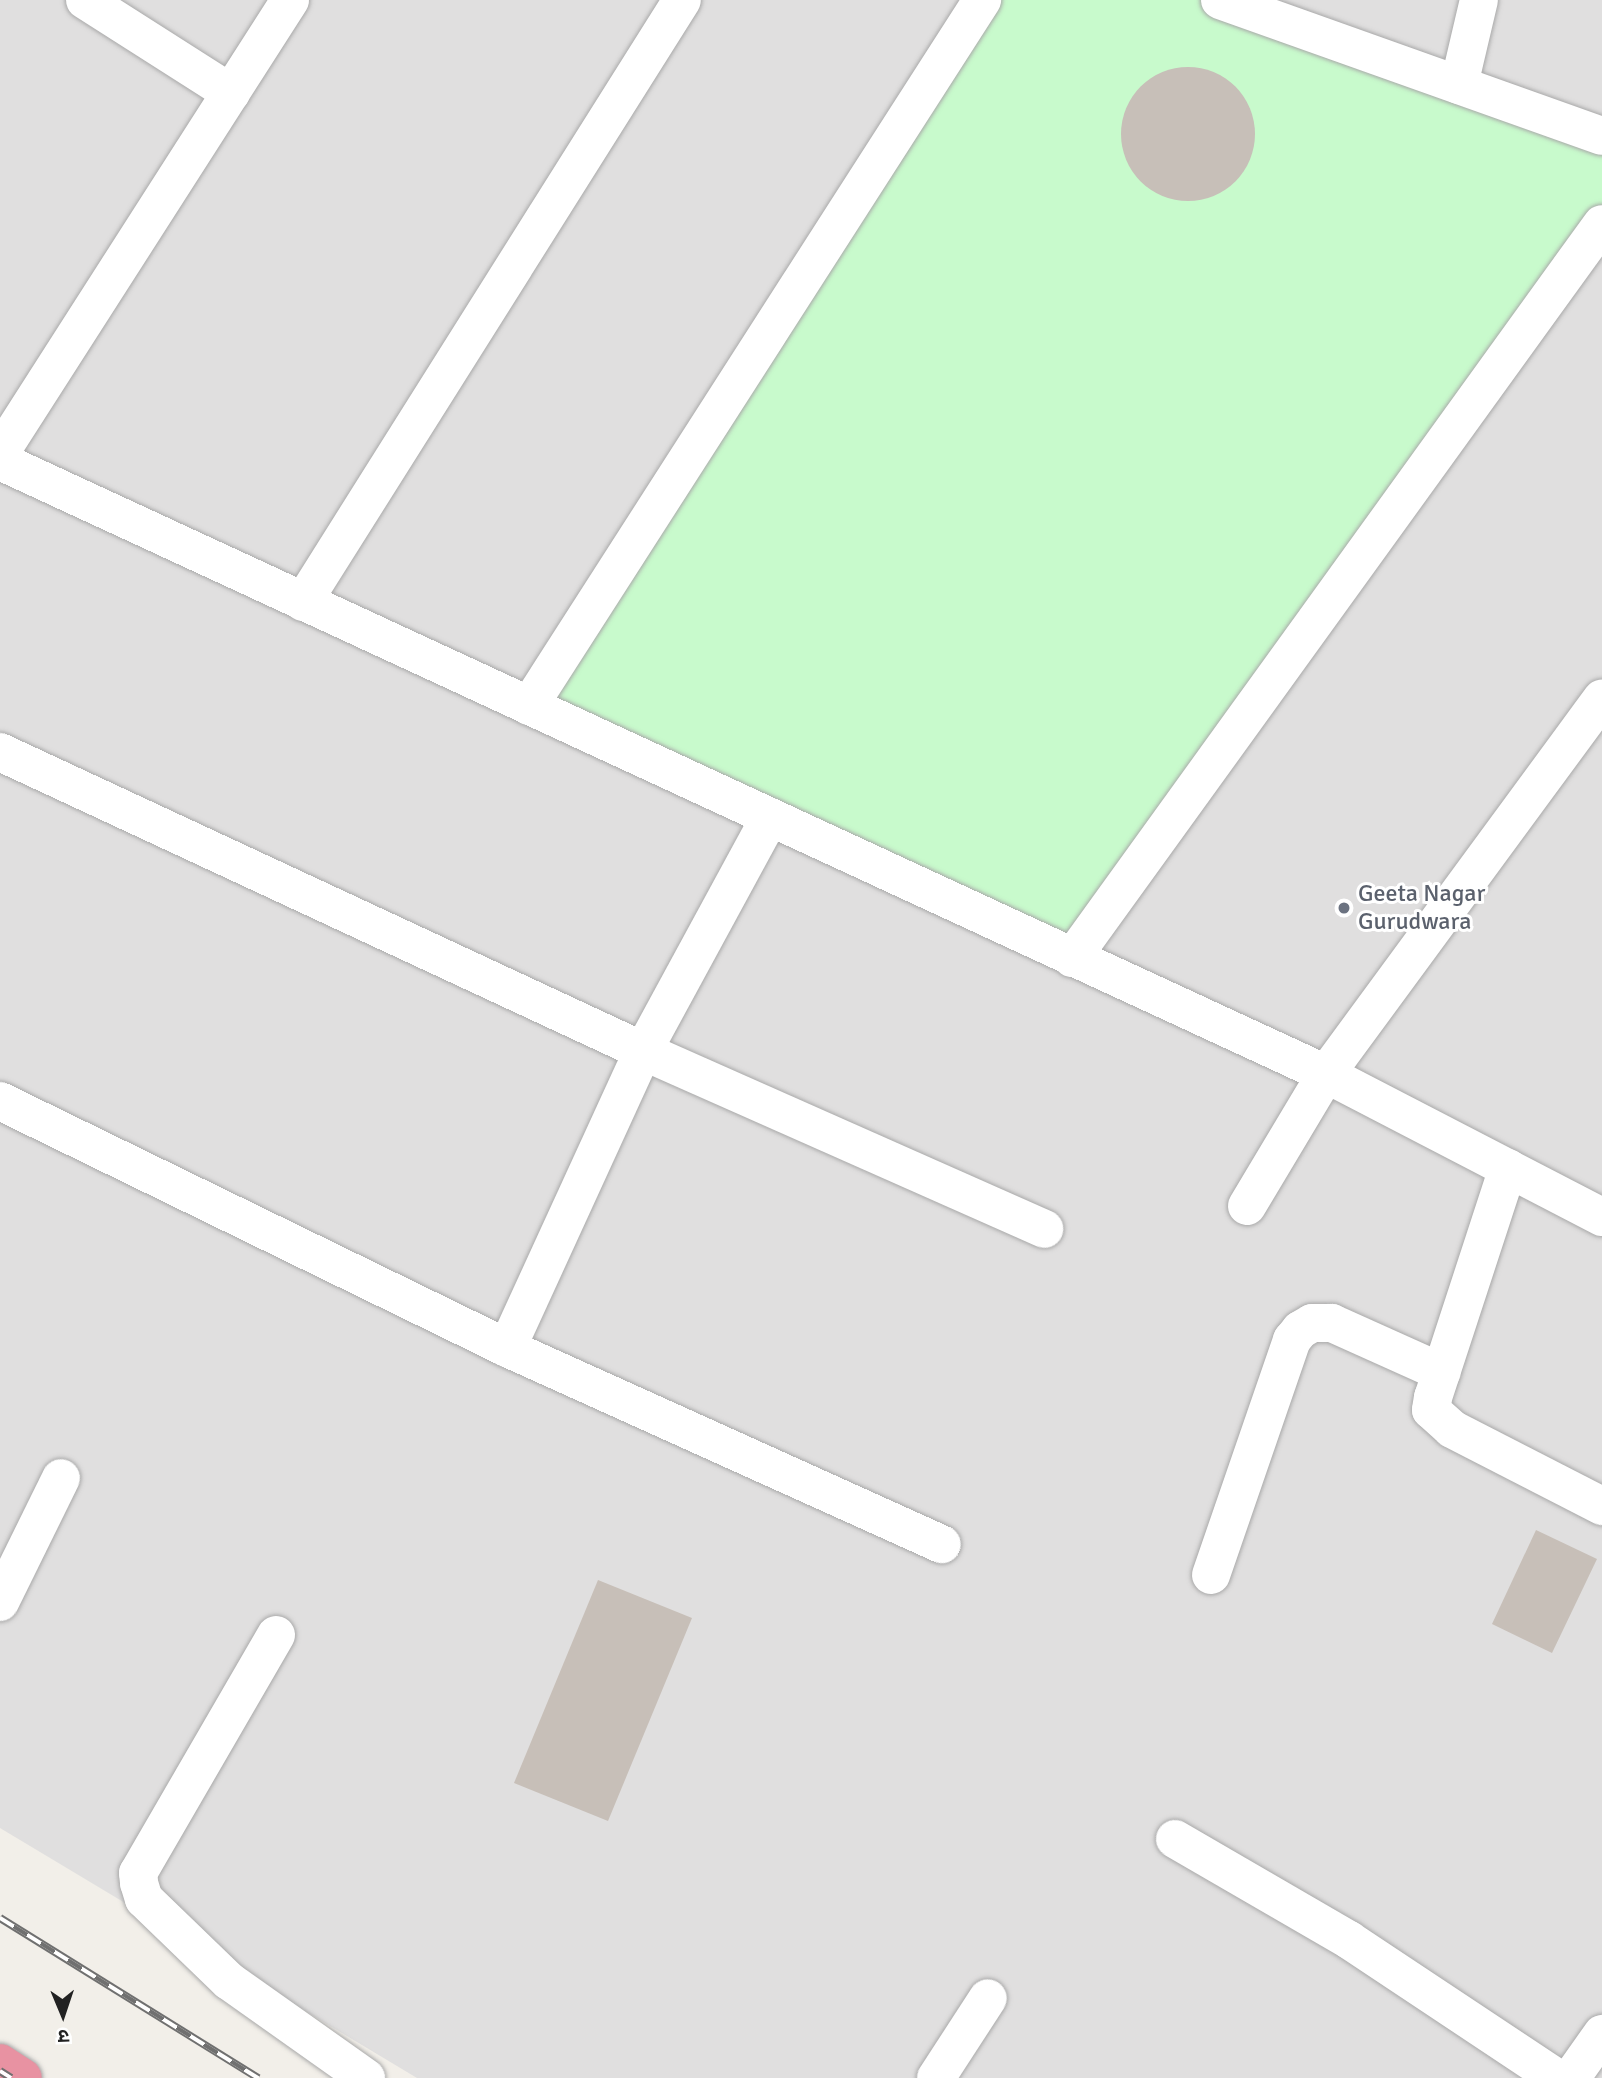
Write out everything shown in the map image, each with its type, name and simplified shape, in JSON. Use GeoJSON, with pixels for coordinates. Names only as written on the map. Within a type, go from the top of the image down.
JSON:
{"type":"FeatureCollection","features":[{"type":"Feature","properties":{"kind":"highway"},"geometry":{"type":"LineString","coordinates":[[0,2063],[23,2078]]}},
{"type":"Feature","properties":{"kind":"street"},"geometry":{"type":"LineString","coordinates":[[85,0],[231,93]]}},
{"type":"Feature","properties":{"kind":"street"},"geometry":{"type":"LineString","coordinates":[[0,453],[290,0]]}},
{"type":"Feature","properties":{"kind":"street"},"geometry":{"type":"LineString","coordinates":[[303,601],[682,0]]}},
{"type":"Feature","properties":{"kind":"street"},"geometry":{"type":"LineString","coordinates":[[529,706],[982,0]]}},
{"type":"Feature","properties":{"kind":"street"},"geometry":{"type":"LineString","coordinates":[[1220,0],[1602,136]]}},
{"type":"Feature","properties":{"kind":"street"},"geometry":{"type":"LineString","coordinates":[[1459,85],[1479,0]]}},
{"type":"Feature","properties":{"kind":"street"},"geometry":{"type":"LineString","coordinates":[[1072,958],[1602,225]]}},
{"type":"Feature","properties":{"kind":"street"},"geometry":{"type":"LineString","coordinates":[[0,461],[1326,1074],[1602,1217]]}},
{"type":"Feature","properties":{"kind":"street"},"geometry":{"type":"LineString","coordinates":[[1247,1206],[1326,1074],[1602,698]]}},
{"type":"Feature","properties":{"kind":"street"},"geometry":{"type":"LineString","coordinates":[[0,752],[643,1052],[1044,1229]]}},
{"type":"Feature","properties":{"kind":"street"},"geometry":{"type":"LineString","coordinates":[[507,1348],[643,1052],[770,817]]}},
{"type":"Feature","properties":{"kind":"street"},"geometry":{"type":"LineString","coordinates":[[0,1101],[507,1348],[942,1545]]}},
{"type":"Feature","properties":{"kind":"street"},"geometry":{"type":"LineString","coordinates":[[1508,1168],[1441,1371],[1431,1410],[1452,1429],[1602,1506]]}},
{"type":"Feature","properties":{"kind":"street"},"geometry":{"type":"LineString","coordinates":[[1211,1575],[1292,1340],[1300,1330],[1312,1323],[1332,1323],[1441,1371]]}},
{"type":"Feature","properties":{"kind":"street"},"geometry":{"type":"LineString","coordinates":[[0,1602],[61,1478]]}},
{"type":"Feature","properties":{"kind":"street"},"geometry":{"type":"LineString","coordinates":[[276,1635],[138,1873],[139,1883],[144,1899],[229,1981],[366,2078]]}},
{"type":"Feature","properties":{"kind":"street"},"geometry":{"type":"LineString","coordinates":[[1175,1839],[1349,1940],[1557,2078]]}},
{"type":"Feature","properties":{"kind":"street"},"geometry":{"type":"LineString","coordinates":[[936,2078],[988,1998]]}},
{"type":"Feature","properties":{"kind":"street"},"geometry":{"type":"LineString","coordinates":[[1571,2078],[1602,2034]]}},
{"type":"Feature","properties":{"kind":"shaded area"},"geometry":{"type":"Polygon","coordinates":[[[0,0],[1602,0],[1602,2078],[417,2078],[0,1828],[0,0]]]}},
{"type":"Feature","properties":{"kind":"green space"},"geometry":{"type":"Polygon","coordinates":[[[982,0],[1220,0],[1602,136],[1602,224],[1072,958],[529,706],[982,0]]]}},
{"type":"Feature","properties":{"kind":"building"},"geometry":{"type":"Polygon","coordinates":[[[1188,67],[1214,72],[1235,87],[1250,108],[1255,134],[1250,160],[1235,181],[1214,196],[1188,201],[1162,196],[1141,181],[1126,160],[1121,134],[1126,108],[1141,87],[1162,72],[1188,67]]]}},
{"type":"Feature","properties":{"kind":"building"},"geometry":{"type":"Polygon","coordinates":[[[1536,1530],[1597,1559],[1552,1653],[1492,1624],[1536,1530]]]}},
{"type":"Feature","properties":{"kind":"building"},"geometry":{"type":"Polygon","coordinates":[[[598,1580],[692,1618],[608,1821],[514,1783],[598,1580]]]}},
{"type":"Feature","properties":{"kind":"railway"},"geometry":{"type":"LineString","coordinates":[[0,1918],[258,2078]]}},
{"type":"Feature","properties":{"kind":"railway"},"geometry":{"type":"LineString","coordinates":[[0,2071],[11,2078]]}},
{"type":"Feature","properties":{"kind":"place","name":"Geeta Nagar Gurudwara"},"geometry":{"type":"Point","coordinates":[1344,908]}}]}
